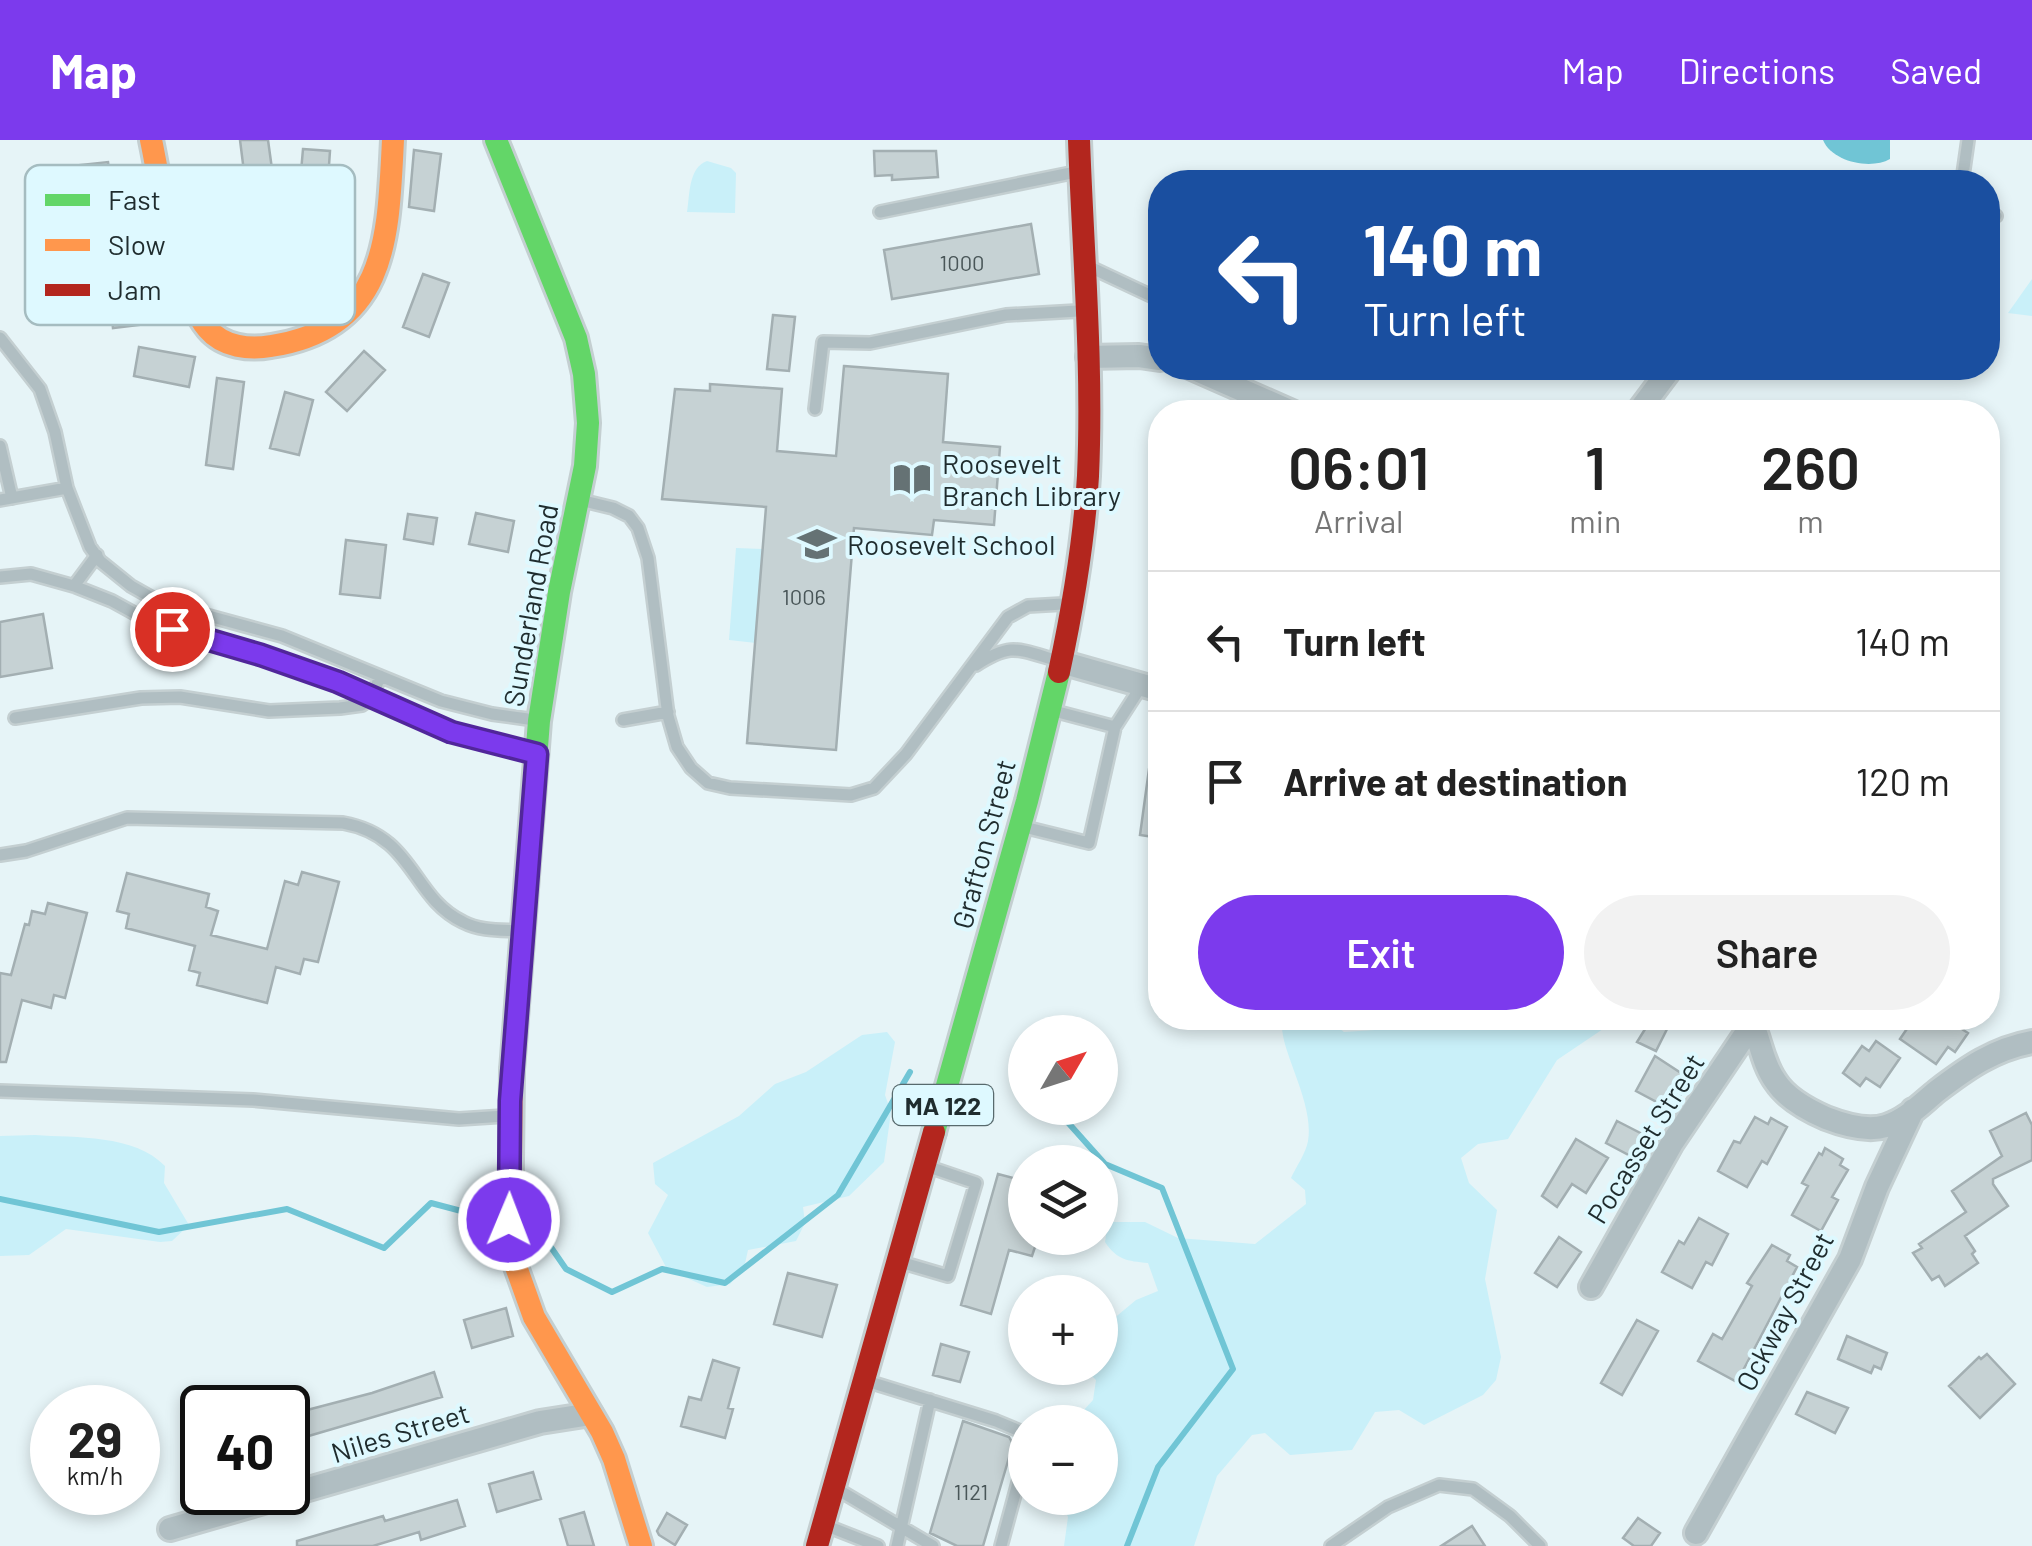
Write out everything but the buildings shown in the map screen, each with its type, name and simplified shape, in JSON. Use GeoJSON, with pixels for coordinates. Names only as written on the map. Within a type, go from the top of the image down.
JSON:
{"type":"FeatureCollection","features":[{"type":"Feature","properties":{"kind":"main road"},"geometry":{"type":"LineString","coordinates":[[150,140],[156,165]]}},
{"type":"Feature","properties":{"kind":"main road"},"geometry":{"type":"LineString","coordinates":[[355,301],[369,288],[376,274],[390,193],[394,140]]}},
{"type":"Feature","properties":{"kind":"main road","name":"Sunderland Road"},"geometry":{"type":"LineString","coordinates":[[496,140],[576,338],[588,423],[540,721],[510,1115],[510,1235],[516,1272],[534,1317],[614,1459],[641,1546]]}},
{"type":"Feature","properties":{"kind":"main road","name":"Grafton Street"},"geometry":{"type":"LineString","coordinates":[[820,1535],[1020,826],[1072,604],[1086,488],[1088,357],[1079,140]]}},
{"type":"Feature","properties":{"kind":"main road"},"geometry":{"type":"LineString","coordinates":[[206,325],[216,337],[229,344],[265,348],[328,325]]}},
{"type":"Feature","properties":{"kind":"street"},"geometry":{"type":"LineString","coordinates":[[1088,357],[1148,358]]}},
{"type":"Feature","properties":{"kind":"street"},"geometry":{"type":"LineString","coordinates":[[1219,380],[1265,400]]}},
{"type":"Feature","properties":{"kind":"street"},"geometry":{"type":"LineString","coordinates":[[1061,662],[1148,686]]}},
{"type":"Feature","properties":{"kind":"street","name":"Pocasset Street"},"geometry":{"type":"LineString","coordinates":[[1590,1287],[1672,1143],[1745,1030]]}},
{"type":"Feature","properties":{"kind":"street"},"geometry":{"type":"LineString","coordinates":[[1755,1030],[1766,1065],[1777,1084],[1814,1112],[1835,1122],[1867,1128],[1883,1128],[2005,1047],[2032,1042]]}},
{"type":"Feature","properties":{"kind":"street","name":"Ockway Street"},"geometry":{"type":"LineString","coordinates":[[1696,1533],[1850,1259],[1877,1187],[1913,1110]]}},
{"type":"Feature","properties":{"kind":"street","name":"Niles Street"},"geometry":{"type":"LineString","coordinates":[[170,1528],[521,1427],[591,1414]]}},
{"type":"Feature","properties":{"kind":"lane"},"geometry":{"type":"LineString","coordinates":[[1964,170],[1968,140]]}},
{"type":"Feature","properties":{"kind":"lane"},"geometry":{"type":"LineString","coordinates":[[880,212],[1080,171]]}},
{"type":"Feature","properties":{"kind":"lane"},"geometry":{"type":"LineString","coordinates":[[1085,265],[1148,294]]}},
{"type":"Feature","properties":{"kind":"lane"},"geometry":{"type":"LineString","coordinates":[[814,409],[823,342],[870,343],[1006,314],[1087,311]]}},
{"type":"Feature","properties":{"kind":"lane"},"geometry":{"type":"LineString","coordinates":[[0,338],[40,389],[82,530],[115,575],[144,596],[282,636],[441,701],[540,721]]}},
{"type":"Feature","properties":{"kind":"lane"},"geometry":{"type":"LineString","coordinates":[[0,446],[6,499],[67,488]]}},
{"type":"Feature","properties":{"kind":"lane"},"geometry":{"type":"LineString","coordinates":[[578,500],[614,508],[629,516],[638,528],[648,558],[668,712],[677,747],[691,768],[708,783],[730,788],[859,794],[880,783],[1008,617],[1028,606],[1072,604]]}},
{"type":"Feature","properties":{"kind":"lane"},"geometry":{"type":"LineString","coordinates":[[74,586],[97,555]]}},
{"type":"Feature","properties":{"kind":"lane"},"geometry":{"type":"LineString","coordinates":[[0,577],[31,574],[74,586],[152,623],[261,655],[451,732],[537,754]]}},
{"type":"Feature","properties":{"kind":"lane"},"geometry":{"type":"LineString","coordinates":[[972,667],[999,650],[1019,650],[1061,662]]}},
{"type":"Feature","properties":{"kind":"lane"},"geometry":{"type":"LineString","coordinates":[[15,718],[141,698],[180,697],[269,710],[340,708],[362,705],[372,698],[380,676]]}},
{"type":"Feature","properties":{"kind":"lane"},"geometry":{"type":"LineString","coordinates":[[1020,826],[1089,843],[1116,727],[1148,690]]}},
{"type":"Feature","properties":{"kind":"lane"},"geometry":{"type":"LineString","coordinates":[[1049,709],[1116,727]]}},
{"type":"Feature","properties":{"kind":"lane"},"geometry":{"type":"LineString","coordinates":[[623,720],[668,712]]}},
{"type":"Feature","properties":{"kind":"lane"},"geometry":{"type":"LineString","coordinates":[[0,855],[26,851],[127,818],[342,823],[360,826],[387,840],[444,908],[462,922],[490,930],[522,931]]}},
{"type":"Feature","properties":{"kind":"lane"},"geometry":{"type":"LineString","coordinates":[[0,1091],[252,1100],[447,1118],[510,1115]]}},
{"type":"Feature","properties":{"kind":"lane"},"geometry":{"type":"LineString","coordinates":[[898,1261],[948,1276],[976,1182],[926,1166]]}},
{"type":"Feature","properties":{"kind":"lane"},"geometry":{"type":"LineString","coordinates":[[864,1380],[1008,1427]]}},
{"type":"Feature","properties":{"kind":"lane"},"geometry":{"type":"LineString","coordinates":[[897,1546],[930,1400]]}},
{"type":"Feature","properties":{"kind":"lane"},"geometry":{"type":"LineString","coordinates":[[1331,1546],[1388,1507],[1439,1485],[1473,1489],[1510,1516],[1540,1546]]}},
{"type":"Feature","properties":{"kind":"lane"},"geometry":{"type":"LineString","coordinates":[[834,1488],[934,1546]]}},
{"type":"Feature","properties":{"kind":"lane"},"geometry":{"type":"LineString","coordinates":[[1000,1546],[1008,1515]]}},
{"type":"Feature","properties":{"kind":"lane"},"geometry":{"type":"LineString","coordinates":[[820,1535],[878,1546]]}},
{"type":"Feature","properties":{"kind":"shaded area"},"geometry":{"type":"Polygon","coordinates":[[[707,161],[736,173],[735,213],[687,212],[693,176],[707,161]]]}},
{"type":"Feature","properties":{"kind":"shaded area"},"geometry":{"type":"Polygon","coordinates":[[[2032,279],[2032,316],[2008,313],[2032,279]]]}},
{"type":"Feature","properties":{"kind":"shaded area"},"geometry":{"type":"Polygon","coordinates":[[[736,548],[763,549],[756,643],[729,640],[736,548]]]}},
{"type":"Feature","properties":{"kind":"shaded area"},"geometry":{"type":"Polygon","coordinates":[[[1282,1030],[1602,1030],[1557,1060],[1508,1139],[1478,1144],[1461,1158],[1469,1183],[1497,1210],[1485,1279],[1501,1357],[1496,1380],[1483,1395],[1424,1425],[1399,1410],[1375,1412],[1352,1450],[1290,1455],[1265,1433],[1252,1435],[1217,1476],[1194,1546],[1064,1546],[1067,1515],[1118,1515],[1118,1405],[1088,1405],[1095,1385],[1118,1385],[1118,1315],[1136,1300],[1158,1291],[1148,1263],[1118,1255],[1118,1222],[1145,1222],[1178,1238],[1255,1244],[1306,1204],[1305,1190],[1291,1178],[1307,1146],[1309,1125],[1282,1030]]]}},
{"type":"Feature","properties":{"kind":"shaded area"},"geometry":{"type":"Polygon","coordinates":[[[887,1032],[895,1042],[885,1095],[891,1112],[884,1162],[849,1196],[803,1207],[805,1223],[796,1241],[748,1250],[744,1268],[730,1284],[707,1287],[667,1269],[648,1233],[668,1195],[655,1184],[653,1163],[739,1116],[775,1084],[806,1072],[862,1035],[887,1032]]]}},
{"type":"Feature","properties":{"kind":"shaded area"},"geometry":{"type":"Polygon","coordinates":[[[35,1135],[121,1143],[152,1156],[165,1166],[164,1183],[189,1225],[172,1241],[160,1242],[66,1229],[29,1255],[0,1256],[0,1136],[35,1135]]]}},
{"type":"Feature","properties":{"kind":"water"},"geometry":{"type":"Polygon","coordinates":[[[1823,140],[1890,140],[1890,159],[1873,164],[1853,162],[1835,154],[1823,140]]]}},
{"type":"Feature","properties":{"kind":"waterway"},"geometry":{"type":"LineString","coordinates":[[528,1214],[566,1269],[612,1292],[662,1269],[725,1283],[838,1195],[910,1072]]}},
{"type":"Feature","properties":{"kind":"waterway"},"geometry":{"type":"LineString","coordinates":[[1070,1125],[1105,1164],[1162,1188],[1233,1369],[1158,1467],[1127,1546]]}},
{"type":"Feature","properties":{"kind":"waterway"},"geometry":{"type":"LineString","coordinates":[[0,1199],[159,1232],[287,1209],[384,1248],[431,1203],[484,1217]]}},
{"type":"Feature","properties":{"kind":"traffic: fast"},"geometry":{"type":"LineString","coordinates":[[496,140],[576,338],[588,423],[585,466],[559,592],[539,721],[512,1070]]}},
{"type":"Feature","properties":{"kind":"traffic: fast"},"geometry":{"type":"LineString","coordinates":[[934,1132],[1059,672]]}},
{"type":"Feature","properties":{"kind":"traffic: slow"},"geometry":{"type":"LineString","coordinates":[[151,140],[156,165]]}},
{"type":"Feature","properties":{"kind":"traffic: slow"},"geometry":{"type":"LineString","coordinates":[[355,303],[374,272],[383,242],[393,140]]}},
{"type":"Feature","properties":{"kind":"traffic: slow"},"geometry":{"type":"LineString","coordinates":[[205,325],[221,340],[254,348],[310,336],[330,325]]}},
{"type":"Feature","properties":{"kind":"traffic: slow"},"geometry":{"type":"LineString","coordinates":[[512,1070],[510,1250],[534,1317],[614,1459],[641,1546]]}},
{"type":"Feature","properties":{"kind":"traffic: jam"},"geometry":{"type":"LineString","coordinates":[[1059,672],[1077,574],[1088,476],[1088,350],[1079,140]]}},
{"type":"Feature","properties":{"kind":"traffic: jam"},"geometry":{"type":"LineString","coordinates":[[817,1546],[934,1132]]}},
{"type":"Feature","properties":{"kind":"place","name":"Roosevelt Branch Library"},"geometry":{"type":"Point","coordinates":[912,479]}},
{"type":"Feature","properties":{"kind":"place","name":"Roosevelt School"},"geometry":{"type":"Point","coordinates":[817,544]}},
{"type":"Feature","properties":{"kind":"route"},"geometry":{"type":"LineString","coordinates":[[172,629],[338,682],[451,732],[537,754],[510,1101],[509,1220]]}}]}
